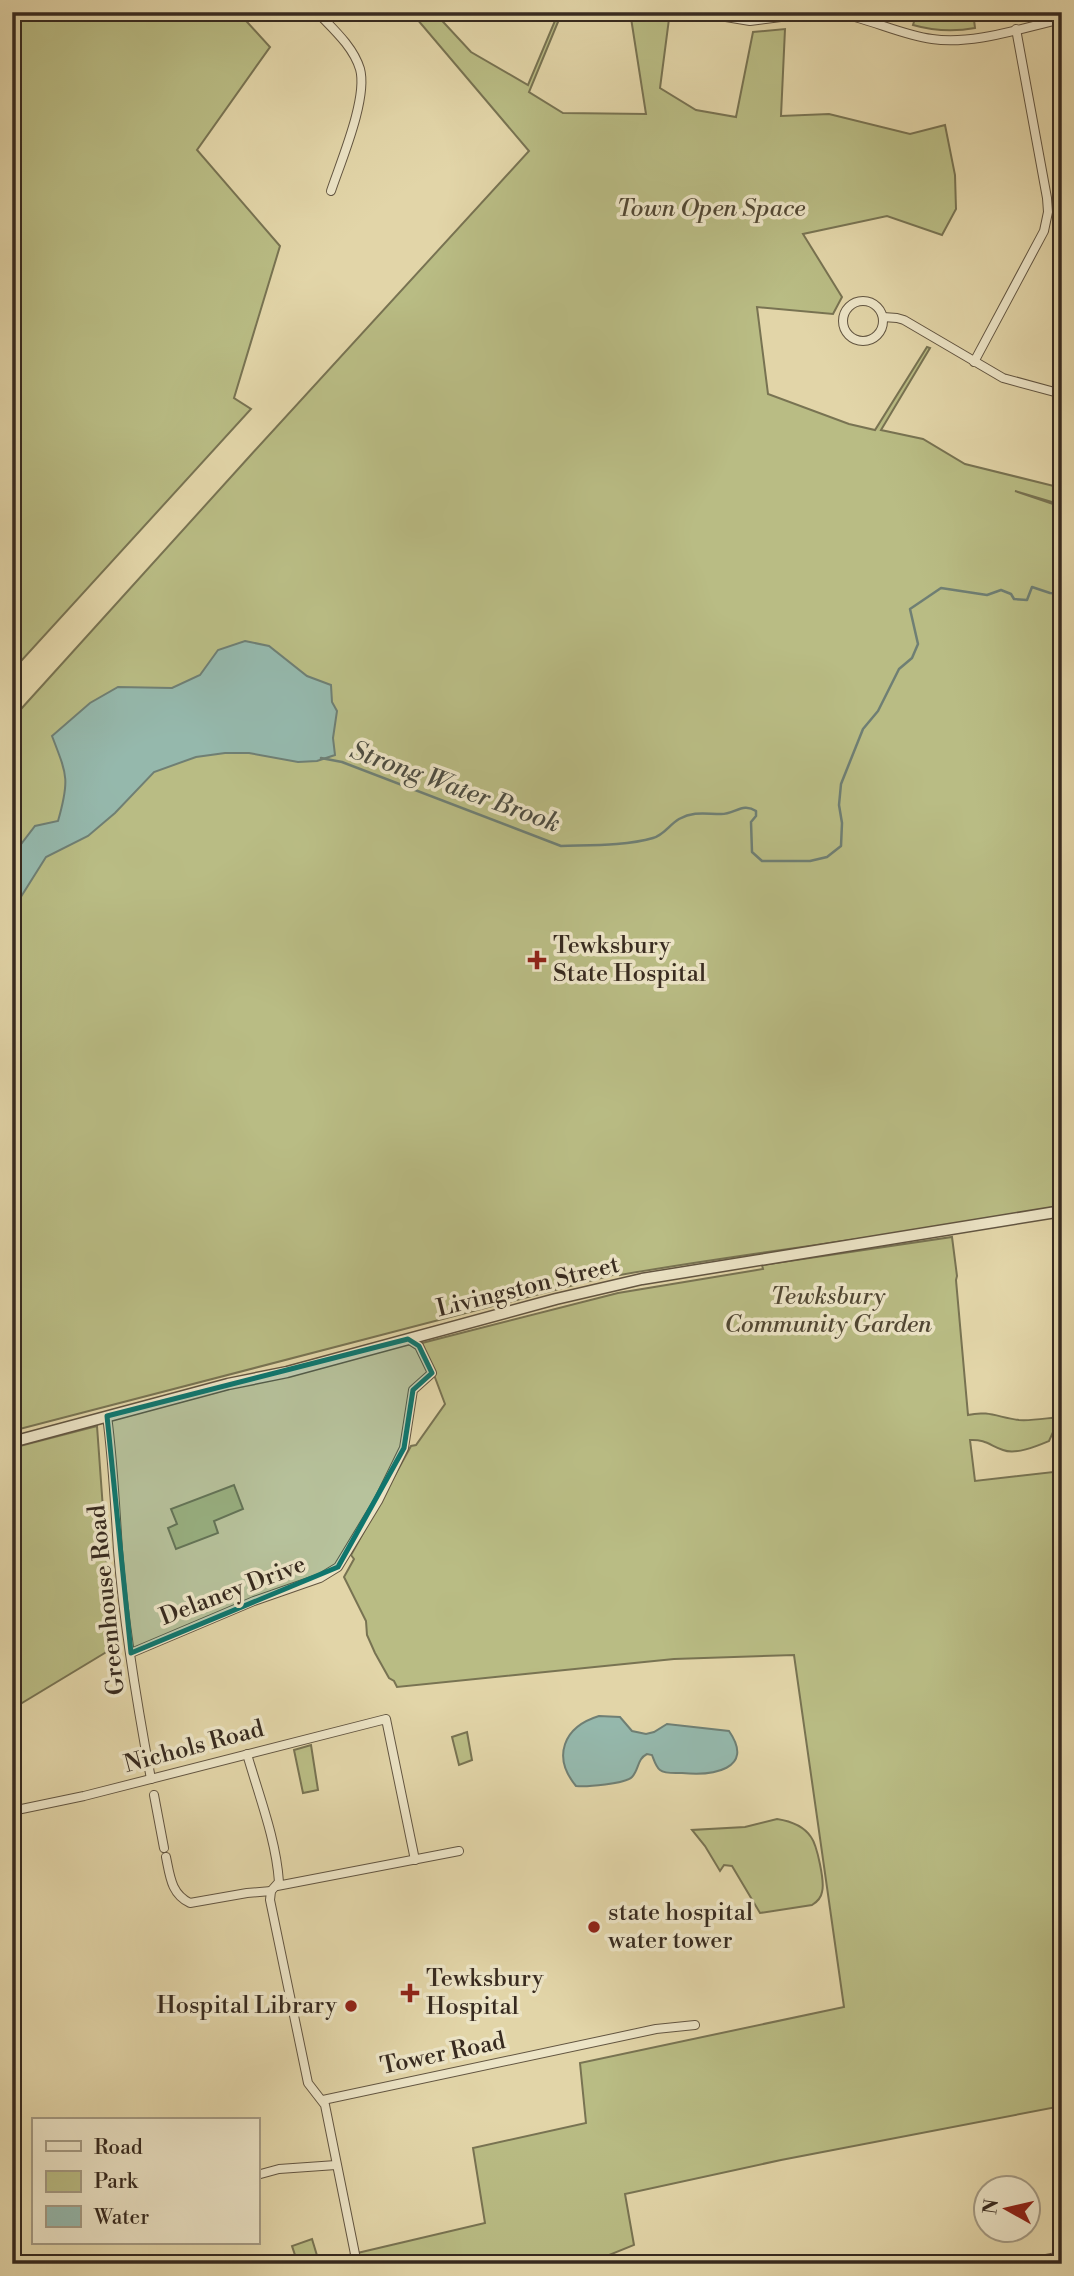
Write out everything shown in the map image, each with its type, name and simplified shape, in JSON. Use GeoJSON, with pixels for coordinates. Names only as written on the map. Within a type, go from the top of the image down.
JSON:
{"type":"FeatureCollection","features":[{"type":"Feature","properties":{"kind":"street"},"geometry":{"type":"LineString","coordinates":[[317,12],[355,57],[361,78],[357,108],[331,191]]}},
{"type":"Feature","properties":{"kind":"street"},"geometry":{"type":"LineString","coordinates":[[695,12],[757,21],[819,12]]}},
{"type":"Feature","properties":{"kind":"street"},"geometry":{"type":"LineString","coordinates":[[827,12],[856,17],[934,40],[962,40],[1062,19]]}},
{"type":"Feature","properties":{"kind":"street"},"geometry":{"type":"LineString","coordinates":[[974,362],[1035,250],[1047,218],[1047,198],[1016,29]]}},
{"type":"Feature","properties":{"kind":"street"},"geometry":{"type":"LineString","coordinates":[[858,301],[874,304],[883,317],[881,329],[864,341],[850,336],[843,323],[846,310],[858,301]]}},
{"type":"Feature","properties":{"kind":"street"},"geometry":{"type":"LineString","coordinates":[[883,317],[904,320],[1003,378],[1062,394]]}},
{"type":"Feature","properties":{"kind":"street","name":"Livingston Street"},"geometry":{"type":"LineString","coordinates":[[12,1442],[556,1299],[658,1276],[1062,1211]]}},
{"type":"Feature","properties":{"kind":"street","name":"Delaney Drive"},"geometry":{"type":"LineString","coordinates":[[131,1653],[254,1601],[320,1578],[338,1567],[378,1501],[404,1448],[413,1390],[432,1373],[419,1346],[408,1339]]}},
{"type":"Feature","properties":{"kind":"street","name":"Greenhouse Road"},"geometry":{"type":"LineString","coordinates":[[107,1416],[118,1551],[151,1779]]}},
{"type":"Feature","properties":{"kind":"street","name":"Nichols Road"},"geometry":{"type":"LineString","coordinates":[[12,1811],[151,1779],[386,1719],[415,1860]]}},
{"type":"Feature","properties":{"kind":"street"},"geometry":{"type":"LineString","coordinates":[[247,1754],[272,1842],[278,1875],[272,1908],[308,2083],[323,2100],[357,2264]]}},
{"type":"Feature","properties":{"kind":"street"},"geometry":{"type":"LineString","coordinates":[[154,1795],[172,1886],[178,1896],[190,1903],[274,1889],[459,1851]]}},
{"type":"Feature","properties":{"kind":"street","name":"Tower Road"},"geometry":{"type":"LineString","coordinates":[[323,2100],[656,2029],[695,2025]]}},
{"type":"Feature","properties":{"kind":"street"},"geometry":{"type":"LineString","coordinates":[[259,2174],[279,2169],[336,2165]]}},
{"type":"Feature","properties":{"kind":"street"},"geometry":{"type":"LineString","coordinates":[[1020,2264],[1062,2256]]}},
{"type":"Feature","properties":{"kind":"highlighted area"},"geometry":{"type":"Polygon","coordinates":[[[408,1339],[419,1346],[432,1373],[413,1390],[404,1448],[338,1567],[131,1653],[107,1416],[408,1339]]]}},
{"type":"Feature","properties":{"kind":"green space"},"geometry":{"type":"Polygon","coordinates":[[[12,12],[238,12],[270,47],[197,150],[280,246],[234,398],[251,409],[12,671],[12,12]]]}},
{"type":"Feature","properties":{"kind":"green space","name":"Tewksbury State Hospital"},"geometry":{"type":"Polygon","coordinates":[[[411,12],[434,12],[471,52],[528,85],[557,16],[560,17],[529,92],[563,113],[646,114],[631,18],[669,19],[660,88],[696,110],[736,117],[753,32],[785,29],[781,116],[829,114],[910,134],[945,125],[955,175],[956,209],[942,235],[887,216],[803,234],[842,297],[833,314],[757,307],[768,394],[849,424],[875,430],[927,347],[930,348],[881,430],[923,439],[965,464],[1062,488],[1062,505],[1015,491],[1062,507],[1062,1203],[1059,1206],[950,1225],[620,1273],[12,1431],[12,719],[529,151],[411,12]]]}},
{"type":"Feature","properties":{"kind":"green space"},"geometry":{"type":"Polygon","coordinates":[[[917,12],[973,12],[975,28],[944,30],[913,25],[917,12]]]}},
{"type":"Feature","properties":{"kind":"green space","name":"Tewksbury Community Garden"},"geometry":{"type":"Polygon","coordinates":[[[952,1237],[968,1415],[988,1414],[1024,1420],[1060,1417],[1049,1441],[1026,1449],[1008,1451],[970,1440],[975,1481],[1062,1471],[1062,2106],[781,2160],[625,2194],[634,2245],[587,2264],[298,2264],[292,2246],[312,2239],[319,2262],[485,2223],[473,2148],[586,2123],[580,2063],[844,2007],[794,1655],[674,1659],[397,1687],[389,1678],[375,1653],[367,1635],[366,1621],[344,1577],[354,1559],[351,1555],[411,1446],[416,1445],[445,1404],[422,1343],[618,1293],[763,1269],[762,1265],[952,1237]]]}},
{"type":"Feature","properties":{"kind":"green space"},"geometry":{"type":"Polygon","coordinates":[[[97,1426],[113,1648],[12,1709],[12,1448],[97,1426]]]}},
{"type":"Feature","properties":{"kind":"green space"},"geometry":{"type":"Polygon","coordinates":[[[234,1485],[243,1509],[214,1521],[218,1533],[176,1549],[168,1528],[177,1524],[171,1509],[234,1485]]]}},
{"type":"Feature","properties":{"kind":"green space"},"geometry":{"type":"Polygon","coordinates":[[[467,1732],[472,1760],[459,1765],[452,1737],[467,1732]]]}},
{"type":"Feature","properties":{"kind":"green space"},"geometry":{"type":"Polygon","coordinates":[[[311,1745],[318,1790],[303,1793],[294,1750],[311,1745]]]}},
{"type":"Feature","properties":{"kind":"green space"},"geometry":{"type":"Polygon","coordinates":[[[777,1819],[796,1824],[811,1837],[820,1864],[822,1892],[812,1905],[760,1913],[732,1866],[724,1865],[720,1871],[692,1830],[745,1827],[777,1819]]]}},
{"type":"Feature","properties":{"kind":"water"},"geometry":{"type":"Polygon","coordinates":[[[245,641],[269,646],[307,676],[331,685],[332,702],[337,711],[333,738],[335,755],[317,761],[298,762],[249,753],[225,753],[196,757],[154,772],[115,813],[88,836],[46,857],[12,911],[12,856],[35,826],[58,821],[62,807],[65,777],[52,736],[90,703],[118,687],[172,688],[200,675],[218,650],[245,641]]]}},
{"type":"Feature","properties":{"kind":"water"},"geometry":{"type":"Polygon","coordinates":[[[599,1716],[620,1717],[632,1731],[646,1734],[667,1724],[729,1731],[736,1744],[737,1754],[734,1762],[726,1768],[693,1774],[662,1771],[657,1767],[652,1755],[647,1754],[628,1779],[576,1786],[564,1764],[565,1744],[577,1728],[599,1716]]]}},
{"type":"Feature","properties":{"kind":"waterway","name":"Strong Water Brook"},"geometry":{"type":"LineString","coordinates":[[321,758],[342,762],[561,846],[642,841],[657,837],[679,819],[690,815],[726,814],[747,808],[756,811],[751,822],[752,852],[762,861],[810,861],[827,857],[841,846],[841,784],[863,729],[878,711],[899,669],[912,658],[918,644],[910,609],[941,588],[987,595],[1001,590],[1011,594],[1014,599],[1027,600],[1032,587],[1062,594]]}},
{"type":"Feature","properties":{"kind":"place","name":"Tewksbury State Hospital"},"geometry":{"type":"Point","coordinates":[537,960]}},
{"type":"Feature","properties":{"kind":"place","name":"state hospital water tower"},"geometry":{"type":"Point","coordinates":[594,1927]}},
{"type":"Feature","properties":{"kind":"place","name":"Tewksbury Hospital"},"geometry":{"type":"Point","coordinates":[410,1993]}},
{"type":"Feature","properties":{"kind":"place","name":"Hospital Library"},"geometry":{"type":"Point","coordinates":[351,2006]}},
{"type":"Feature","properties":{"kind":"park label","name":"Town Open Space"},"geometry":{"type":"Point","coordinates":[711,209]}}]}
